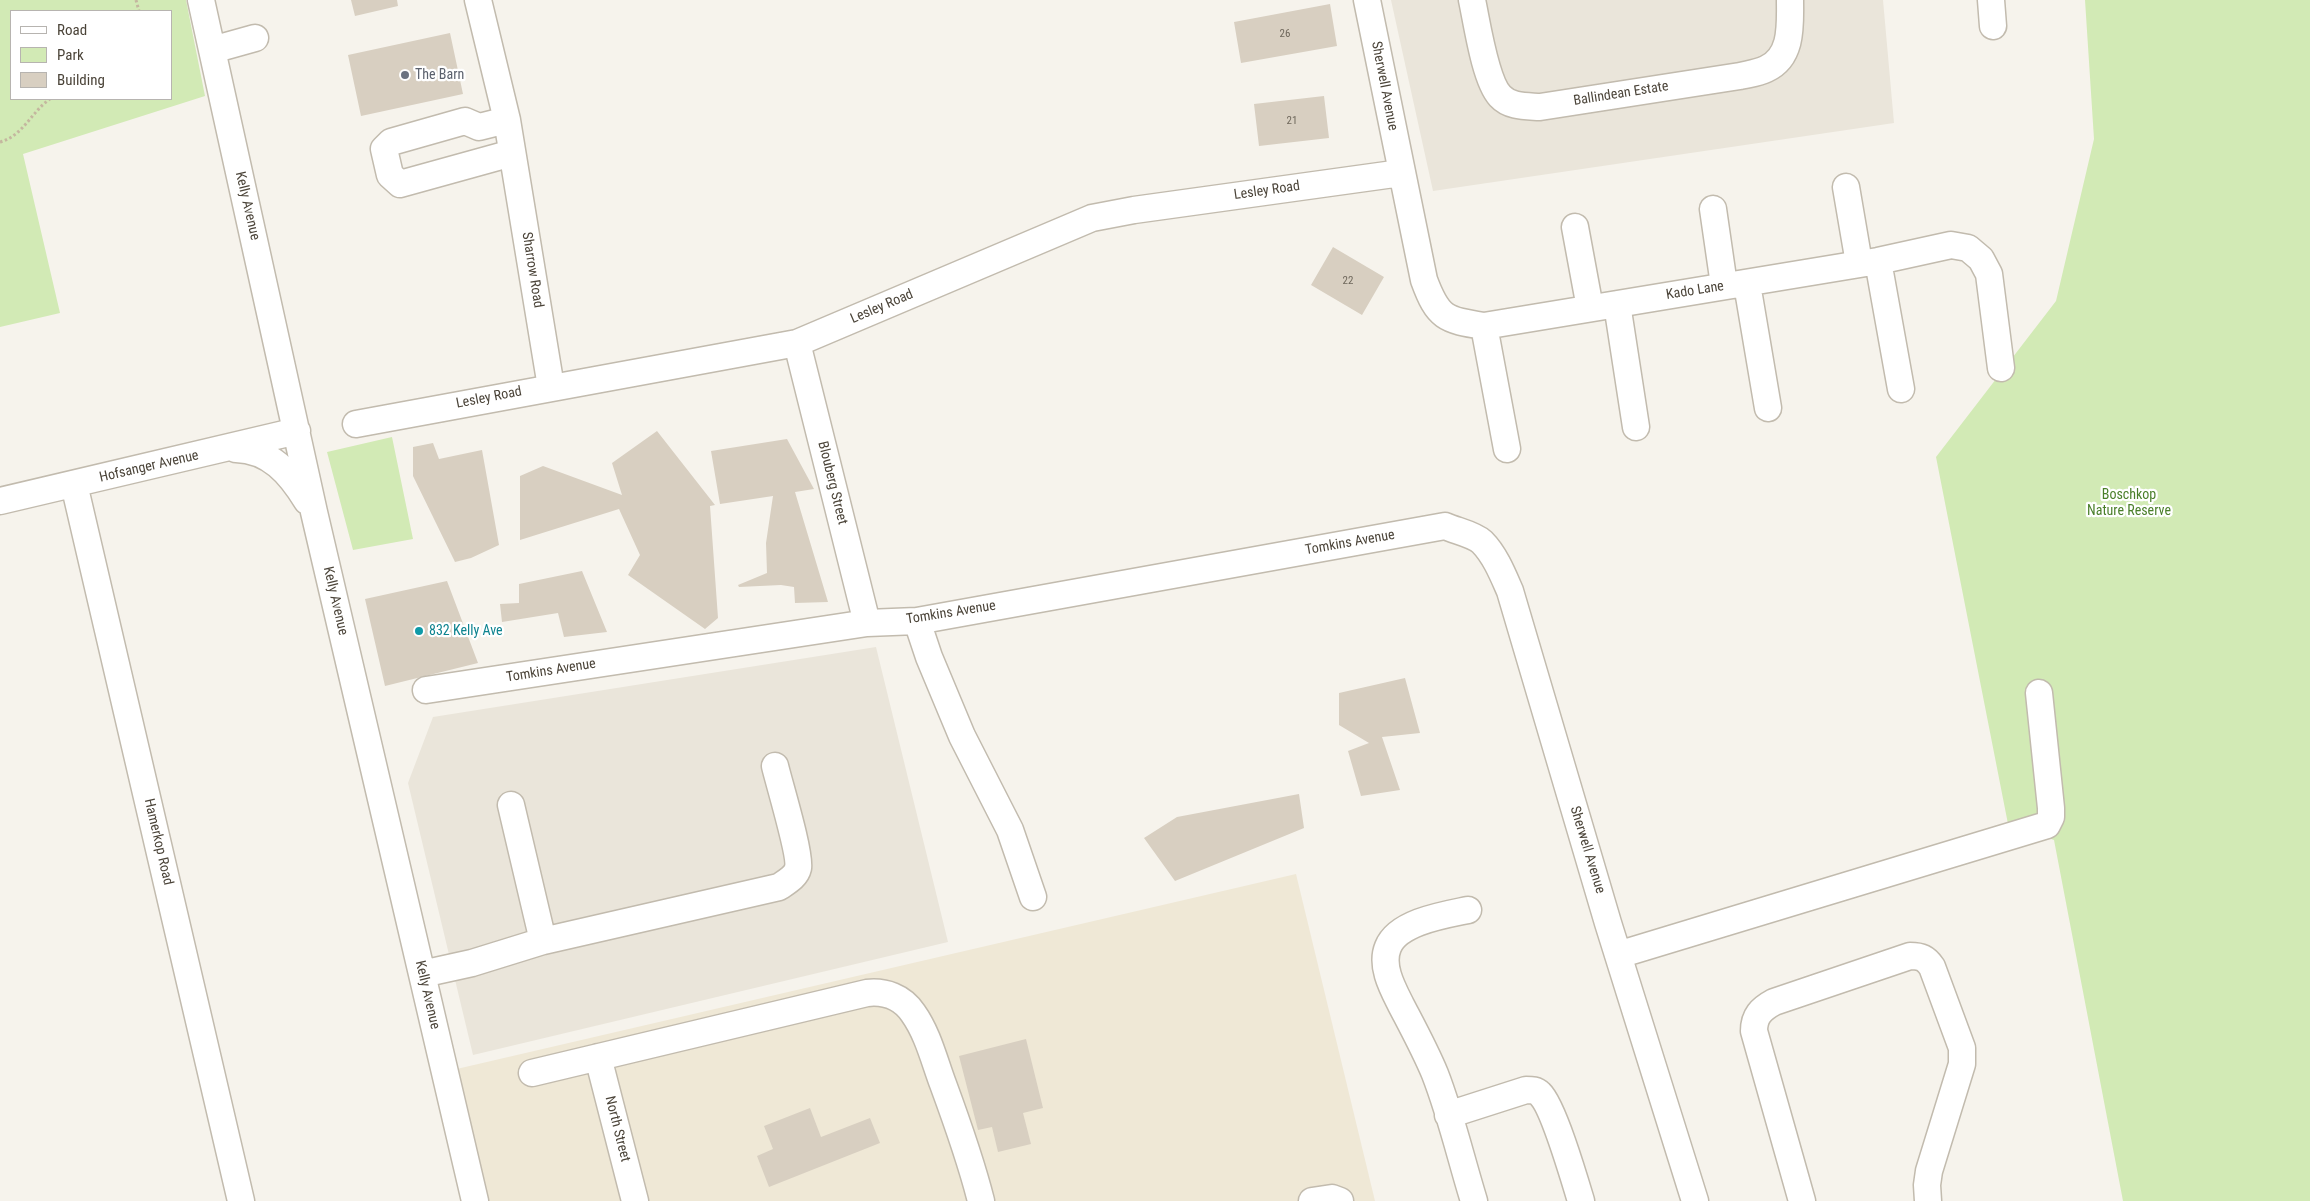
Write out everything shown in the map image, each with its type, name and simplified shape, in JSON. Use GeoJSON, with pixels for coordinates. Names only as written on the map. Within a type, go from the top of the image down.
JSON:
{"type":"FeatureCollection","features":[{"type":"Feature","properties":{"kind":"street","name":"Kelly Avenue"},"geometry":{"type":"LineString","coordinates":[[201,0],[314,512],[475,1201]]}},
{"type":"Feature","properties":{"kind":"street","name":"Sharrow Road"},"geometry":{"type":"LineString","coordinates":[[478,0],[507,120],[551,386]]}},
{"type":"Feature","properties":{"kind":"street","name":"Sherwell Avenue"},"geometry":{"type":"LineString","coordinates":[[1367,0],[1401,172]]}},
{"type":"Feature","properties":{"kind":"street","name":"Ballindean Estate"},"geometry":{"type":"LineString","coordinates":[[1472,0],[1491,82],[1501,97],[1517,106],[1540,107],[1740,76],[1767,69],[1781,58],[1787,47],[1790,31],[1790,0]]}},
{"type":"Feature","properties":{"kind":"street"},"geometry":{"type":"LineString","coordinates":[[1991,0],[1993,26]]}},
{"type":"Feature","properties":{"kind":"street"},"geometry":{"type":"LineString","coordinates":[[212,50],[255,38]]}},
{"type":"Feature","properties":{"kind":"street"},"geometry":{"type":"LineString","coordinates":[[507,120],[479,127],[465,121],[386,145],[384,148],[390,175],[400,184],[512,153]]}},
{"type":"Feature","properties":{"kind":"street"},"geometry":{"type":"LineString","coordinates":[[465,121],[480,162]]}},
{"type":"Feature","properties":{"kind":"street","name":"Kado Lane"},"geometry":{"type":"LineString","coordinates":[[1401,172],[1424,280],[1432,303],[1444,316],[1460,322],[1484,326],[1869,262],[1951,244],[1968,248],[1981,259],[1989,274],[2001,368]]}},
{"type":"Feature","properties":{"kind":"street","name":"Lesley Road"},"geometry":{"type":"LineString","coordinates":[[356,424],[551,386],[796,343],[1092,218],[1134,210],[1401,172]]}},
{"type":"Feature","properties":{"kind":"street"},"geometry":{"type":"LineString","coordinates":[[1846,187],[1869,262],[1901,389]]}},
{"type":"Feature","properties":{"kind":"street"},"geometry":{"type":"LineString","coordinates":[[1713,209],[1736,284],[1768,408]]}},
{"type":"Feature","properties":{"kind":"street"},"geometry":{"type":"LineString","coordinates":[[1575,227],[1590,308]]}},
{"type":"Feature","properties":{"kind":"street"},"geometry":{"type":"LineString","coordinates":[[1617,304],[1636,427]]}},
{"type":"Feature","properties":{"kind":"street"},"geometry":{"type":"LineString","coordinates":[[1484,326],[1508,449]]}},
{"type":"Feature","properties":{"kind":"street","name":"Blouberg Street"},"geometry":{"type":"LineString","coordinates":[[796,343],[867,623]]}},
{"type":"Feature","properties":{"kind":"street","name":"Hofsanger Avenue"},"geometry":{"type":"LineString","coordinates":[[0,501],[297,432]]}},
{"type":"Feature","properties":{"kind":"street"},"geometry":{"type":"LineString","coordinates":[[228,448],[248,449],[266,456],[284,468],[297,484],[314,512]]}},
{"type":"Feature","properties":{"kind":"street","name":"Hamerkop Road"},"geometry":{"type":"LineString","coordinates":[[74,484],[241,1201]]}},
{"type":"Feature","properties":{"kind":"street","name":"Sherwell Avenue"},"geometry":{"type":"LineString","coordinates":[[1445,526],[1482,542],[1499,567],[1510,591],[1618,955],[1695,1201]]}},
{"type":"Feature","properties":{"kind":"street","name":"Tomkins Avenue"},"geometry":{"type":"LineString","coordinates":[[426,690],[867,623],[917,621],[1445,526]]}},
{"type":"Feature","properties":{"kind":"street"},"geometry":{"type":"LineString","coordinates":[[917,621],[929,658],[962,736],[1010,830],[1033,897]]}},
{"type":"Feature","properties":{"kind":"street"},"geometry":{"type":"LineString","coordinates":[[1618,955],[2047,825],[2051,817],[2051,808],[2039,693]]}},
{"type":"Feature","properties":{"kind":"street"},"geometry":{"type":"LineString","coordinates":[[422,974],[472,963],[543,941],[779,887],[791,879],[798,868],[796,850],[775,766]]}},
{"type":"Feature","properties":{"kind":"street"},"geometry":{"type":"LineString","coordinates":[[511,805],[543,941]]}},
{"type":"Feature","properties":{"kind":"street"},"geometry":{"type":"LineString","coordinates":[[1468,910],[1416,923],[1398,934],[1388,947],[1386,959],[1388,975],[1393,990],[1424,1048],[1448,1116],[1474,1201]]}},
{"type":"Feature","properties":{"kind":"street"},"geometry":{"type":"LineString","coordinates":[[1802,1201],[1754,1031],[1754,1021],[1764,1007],[1774,1002],[1910,956],[1915,956],[1927,960],[1932,967],[1962,1048],[1962,1064],[1928,1171],[1926,1185],[1928,1201]]}},
{"type":"Feature","properties":{"kind":"street"},"geometry":{"type":"LineString","coordinates":[[532,1073],[867,992],[880,991],[903,1002],[913,1012],[925,1035],[975,1176],[981,1201]]}},
{"type":"Feature","properties":{"kind":"street","name":"North Street"},"geometry":{"type":"LineString","coordinates":[[598,1056],[635,1201]]}},
{"type":"Feature","properties":{"kind":"street"},"geometry":{"type":"LineString","coordinates":[[1448,1116],[1526,1090],[1535,1090],[1545,1100],[1572,1168],[1581,1201]]}},
{"type":"Feature","properties":{"kind":"street"},"geometry":{"type":"LineString","coordinates":[[1312,1201],[1332,1198],[1340,1201]]}},
{"type":"Feature","properties":{"kind":"path"},"geometry":{"type":"LineString","coordinates":[[0,142],[18,132],[31,119],[40,106],[49,100]]}},
{"type":"Feature","properties":{"kind":"shaded area"},"geometry":{"type":"Polygon","coordinates":[[[1391,0],[1883,0],[1894,123],[1433,191],[1391,0]]]}},
{"type":"Feature","properties":{"kind":"shaded area"},"geometry":{"type":"Polygon","coordinates":[[[876,647],[948,942],[473,1055],[408,783],[433,717],[876,647]]]}},
{"type":"Feature","properties":{"kind":"shaded area"},"geometry":{"type":"Polygon","coordinates":[[[1296,874],[1375,1201],[487,1201],[448,1071],[1296,874]]]}},
{"type":"Feature","properties":{"kind":"green space"},"geometry":{"type":"Polygon","coordinates":[[[0,0],[186,0],[205,96],[23,154],[60,313],[0,327],[0,0]]]}},
{"type":"Feature","properties":{"kind":"green space","name":"Boschkop Nature Reserve"},"geometry":{"type":"Polygon","coordinates":[[[2085,0],[2310,0],[2310,1201],[2123,1201],[2054,840],[2008,824],[1936,457],[2056,301],[2094,139],[2085,0]]]}},
{"type":"Feature","properties":{"kind":"green space"},"geometry":{"type":"Polygon","coordinates":[[[392,437],[413,539],[353,550],[327,452],[392,437]]]}},
{"type":"Feature","properties":{"kind":"building"},"geometry":{"type":"Polygon","coordinates":[[[351,0],[397,0],[398,6],[355,16],[351,0]]]}},
{"type":"Feature","properties":{"kind":"building"},"geometry":{"type":"Polygon","coordinates":[[[1330,4],[1337,46],[1241,63],[1234,22],[1330,4]]]}},
{"type":"Feature","properties":{"kind":"building","name":"The Barn"},"geometry":{"type":"Polygon","coordinates":[[[450,33],[463,94],[361,116],[348,55],[450,33]]]}},
{"type":"Feature","properties":{"kind":"building"},"geometry":{"type":"Polygon","coordinates":[[[1324,96],[1329,138],[1259,146],[1254,104],[1324,96]]]}},
{"type":"Feature","properties":{"kind":"building"},"geometry":{"type":"Polygon","coordinates":[[[1333,247],[1384,277],[1362,315],[1311,285],[1333,247]]]}},
{"type":"Feature","properties":{"kind":"building"},"geometry":{"type":"Polygon","coordinates":[[[657,431],[715,505],[710,506],[718,618],[705,629],[628,575],[640,555],[619,509],[520,540],[520,476],[543,466],[622,495],[612,463],[657,431]]]}},
{"type":"Feature","properties":{"kind":"building"},"geometry":{"type":"Polygon","coordinates":[[[787,439],[814,489],[795,492],[828,602],[795,603],[794,587],[781,585],[739,587],[738,585],[767,573],[766,543],[773,496],[720,504],[711,451],[787,439]]]}},
{"type":"Feature","properties":{"kind":"building"},"geometry":{"type":"Polygon","coordinates":[[[433,443],[439,459],[482,450],[499,545],[471,558],[455,562],[413,476],[413,447],[433,443]]]}},
{"type":"Feature","properties":{"kind":"building"},"geometry":{"type":"Polygon","coordinates":[[[582,571],[607,632],[564,637],[558,613],[502,622],[500,604],[519,603],[519,584],[582,571]]]}},
{"type":"Feature","properties":{"kind":"building","name":"832 Kelly Ave"},"geometry":{"type":"Polygon","coordinates":[[[447,581],[478,663],[385,686],[365,599],[447,581]]]}},
{"type":"Feature","properties":{"kind":"building"},"geometry":{"type":"Polygon","coordinates":[[[1405,678],[1420,733],[1382,737],[1400,790],[1361,796],[1348,751],[1369,743],[1339,725],[1339,693],[1405,678]]]}},
{"type":"Feature","properties":{"kind":"building"},"geometry":{"type":"Polygon","coordinates":[[[1299,794],[1304,828],[1175,881],[1144,838],[1177,817],[1299,794]]]}},
{"type":"Feature","properties":{"kind":"building"},"geometry":{"type":"Polygon","coordinates":[[[1026,1039],[1043,1108],[1023,1113],[1031,1144],[998,1152],[992,1127],[978,1130],[959,1056],[1026,1039]]]}},
{"type":"Feature","properties":{"kind":"building"},"geometry":{"type":"Polygon","coordinates":[[[810,1108],[821,1137],[870,1118],[880,1143],[769,1187],[757,1156],[773,1149],[764,1126],[810,1108]]]}},
{"type":"Feature","properties":{"kind":"place","name":"The Barn"},"geometry":{"type":"Point","coordinates":[405,75]}},
{"type":"Feature","properties":{"kind":"place","name":"832 Kelly Ave"},"geometry":{"type":"Point","coordinates":[419,631]}}]}
